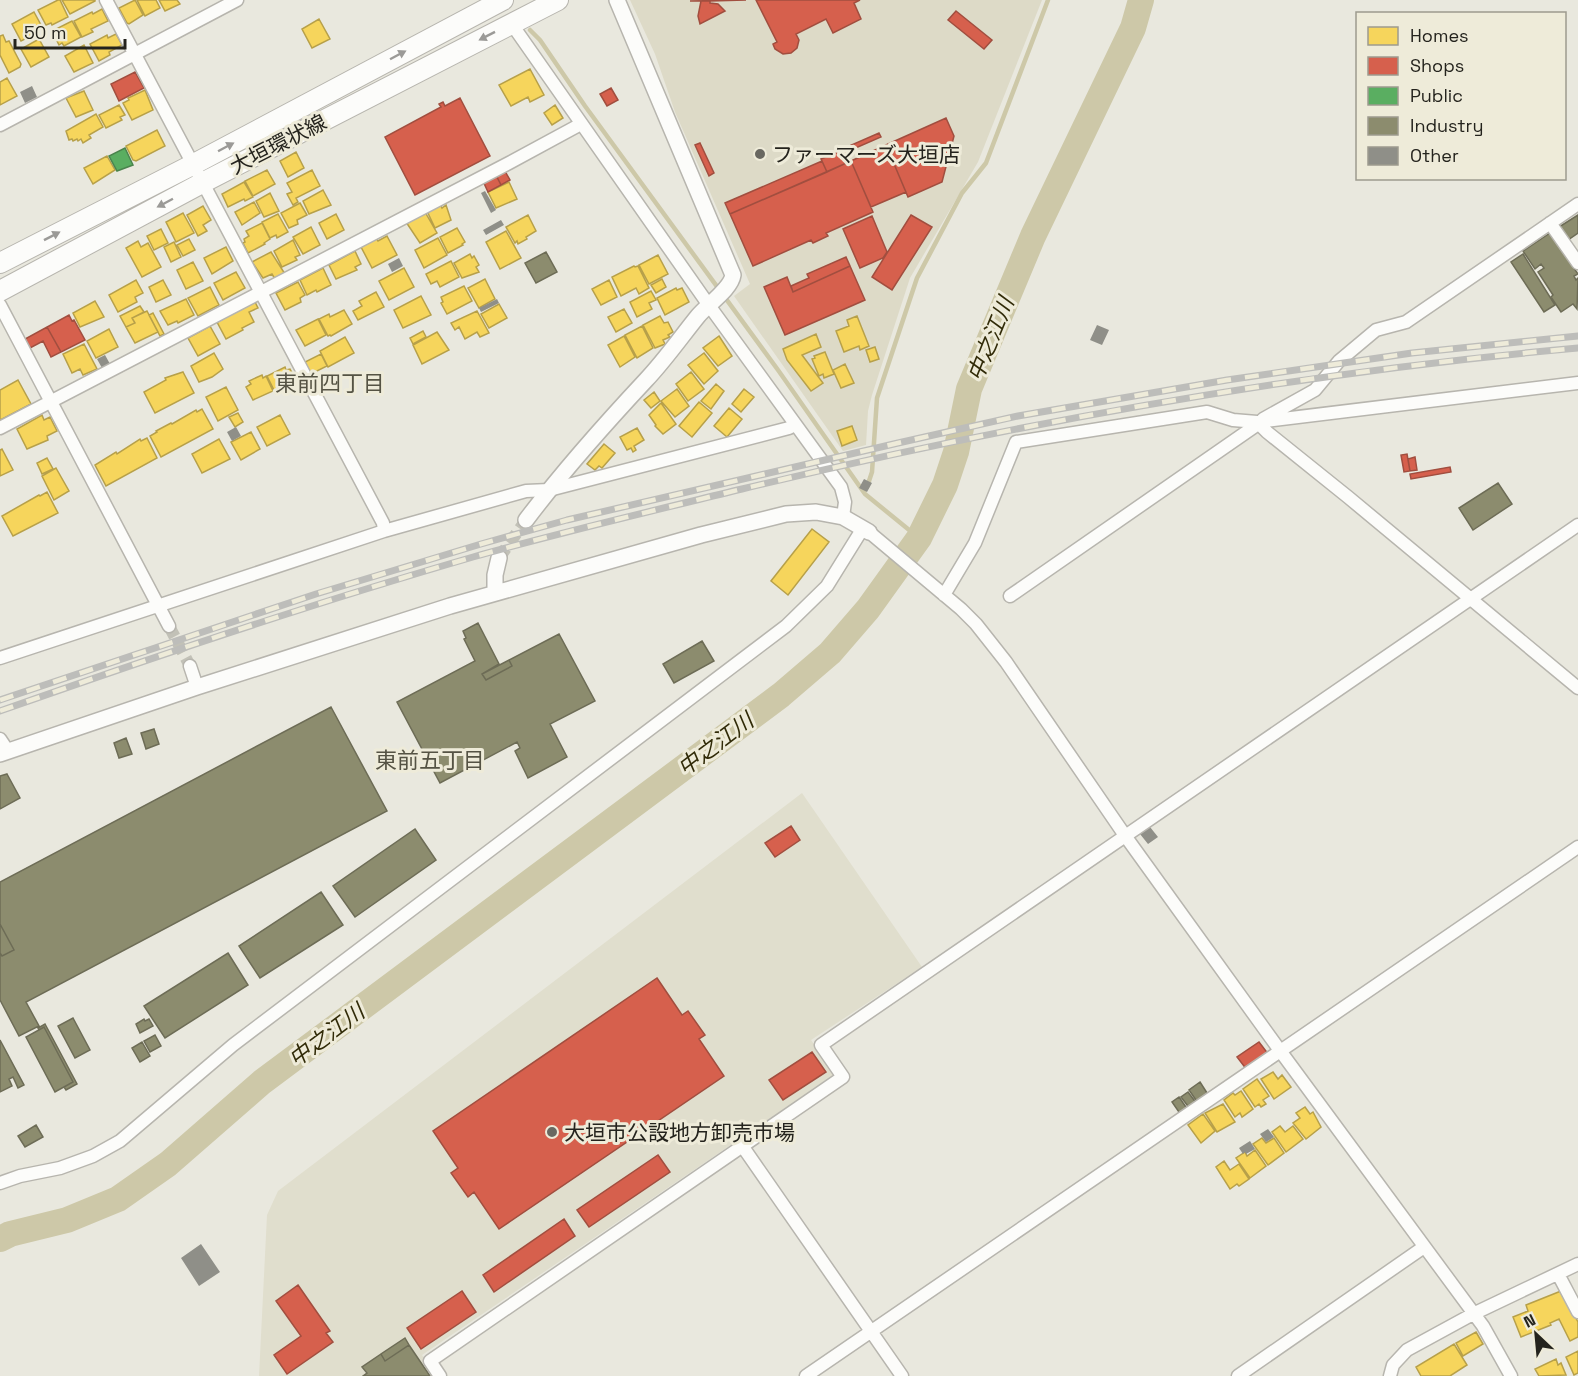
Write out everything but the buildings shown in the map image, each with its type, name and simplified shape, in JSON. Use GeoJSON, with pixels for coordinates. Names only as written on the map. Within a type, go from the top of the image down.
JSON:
{"type":"FeatureCollection","features":[{"type":"Feature","properties":{"kind":"main road","name":"大垣環状線"},"geometry":{"type":"LineString","coordinates":[[0,262],[194,164],[479,5],[503,0]]}},
{"type":"Feature","properties":{"kind":"main road","name":"大垣環状線"},"geometry":{"type":"LineString","coordinates":[[0,291],[202,183],[558,0]]}},
{"type":"Feature","properties":{"kind":"street"},"geometry":{"type":"LineString","coordinates":[[106,0],[383,523],[384,531]]}},
{"type":"Feature","properties":{"kind":"street"},"geometry":{"type":"LineString","coordinates":[[0,125],[237,0]]}},
{"type":"Feature","properties":{"kind":"street"},"geometry":{"type":"LineString","coordinates":[[526,520],[711,301],[729,286],[733,275],[617,0]]}},
{"type":"Feature","properties":{"kind":"street"},"geometry":{"type":"LineString","coordinates":[[511,23],[581,124],[711,301],[795,425],[841,487],[845,502],[843,517]]}},
{"type":"Feature","properties":{"kind":"street"},"geometry":{"type":"LineString","coordinates":[[0,428],[581,124]]}},
{"type":"Feature","properties":{"kind":"street"},"geometry":{"type":"LineString","coordinates":[[1010,596],[1257,423],[1316,390],[1339,361],[1376,330],[1406,322],[1578,204]]}},
{"type":"Feature","properties":{"kind":"street"},"geometry":{"type":"LineString","coordinates":[[1550,224],[1578,263]]}},
{"type":"Feature","properties":{"kind":"street"},"geometry":{"type":"LineString","coordinates":[[0,305],[169,626]]}},
{"type":"Feature","properties":{"kind":"street"},"geometry":{"type":"LineString","coordinates":[[944,595],[975,543],[1016,442],[1207,412],[1233,420],[1257,423],[1578,383]]}},
{"type":"Feature","properties":{"kind":"street"},"geometry":{"type":"LineString","coordinates":[[1257,423],[1578,688]]}},
{"type":"Feature","properties":{"kind":"street"},"geometry":{"type":"LineString","coordinates":[[0,658],[384,531],[526,491],[549,490],[795,425]]}},
{"type":"Feature","properties":{"kind":"street"},"geometry":{"type":"LineString","coordinates":[[3,748],[495,592],[668,544],[786,514],[816,512],[843,517],[866,530],[961,609],[1006,662],[1126,837],[1473,1314],[1511,1376]]}},
{"type":"Feature","properties":{"kind":"street"},"geometry":{"type":"LineString","coordinates":[[441,1376],[430,1361],[843,1077],[821,1045],[1578,525]]}},
{"type":"Feature","properties":{"kind":"street"},"geometry":{"type":"LineString","coordinates":[[0,1183],[20,1176],[60,1168],[93,1156],[120,1142],[233,1045],[786,626],[827,586],[866,530]]}},
{"type":"Feature","properties":{"kind":"street"},"geometry":{"type":"LineString","coordinates":[[495,592],[495,575],[499,558]]}},
{"type":"Feature","properties":{"kind":"street"},"geometry":{"type":"LineString","coordinates":[[190,666],[197,687]]}},
{"type":"Feature","properties":{"kind":"street"},"geometry":{"type":"LineString","coordinates":[[806,1376],[1578,847]]}},
{"type":"Feature","properties":{"kind":"street"},"geometry":{"type":"LineString","coordinates":[[743,1147],[902,1376]]}},
{"type":"Feature","properties":{"kind":"street"},"geometry":{"type":"LineString","coordinates":[[1238,1376],[1424,1247]]}},
{"type":"Feature","properties":{"kind":"street"},"geometry":{"type":"LineString","coordinates":[[1390,1376],[1393,1365],[1407,1350],[1473,1314],[1578,1264]]}},
{"type":"Feature","properties":{"kind":"street"},"geometry":{"type":"LineString","coordinates":[[1558,1274],[1578,1312]]}},
{"type":"Feature","properties":{"kind":"shaded area"},"geometry":{"type":"Polygon","coordinates":[[[630,0],[1042,0],[978,162],[910,278],[872,395],[868,411],[866,445],[843,451],[734,296],[750,284],[675,112],[655,54],[630,0]]]}},
{"type":"Feature","properties":{"kind":"shaded area","name":"大垣市公設地方卸売市場"},"geometry":{"type":"Polygon","coordinates":[[[802,793],[922,967],[811,1040],[835,1074],[422,1355],[436,1376],[259,1376],[267,1215],[278,1191],[802,793]]]}},
{"type":"Feature","properties":{"kind":"waterway"},"geometry":{"type":"LineString","coordinates":[[867,487],[872,472],[877,398],[917,278],[962,193],[986,163],[1048,0]]}},
{"type":"Feature","properties":{"kind":"waterway","name":"中之江川"},"geometry":{"type":"LineString","coordinates":[[0,1239],[10,1234],[67,1220],[118,1199],[168,1164],[262,1082],[781,695],[830,653],[868,609],[919,538],[945,485],[956,452],[969,389],[1033,236],[1133,28],[1141,0]]}},
{"type":"Feature","properties":{"kind":"waterway"},"geometry":{"type":"LineString","coordinates":[[530,30],[540,40],[585,106],[778,370],[865,494],[919,538]]}},
{"type":"Feature","properties":{"kind":"tunnel"},"geometry":{"type":"LineString","coordinates":[[499,558],[526,520]]}},
{"type":"Feature","properties":{"kind":"tunnel"},"geometry":{"type":"LineString","coordinates":[[169,626],[190,666]]}},
{"type":"Feature","properties":{"kind":"railway"},"geometry":{"type":"LineString","coordinates":[[0,700],[316,594],[481,544],[567,520],[898,443],[1018,416],[1227,380],[1412,353],[1578,336]]}},
{"type":"Feature","properties":{"kind":"railway"},"geometry":{"type":"LineString","coordinates":[[0,711],[235,631],[473,557],[607,522],[845,465],[1053,422],[1262,386],[1367,371],[1578,348]]}},
{"type":"Feature","properties":{"kind":"place","name":"ファーマーズ大垣店"},"geometry":{"type":"Point","coordinates":[760,154]}},
{"type":"Feature","properties":{"kind":"place","name":"大垣市公設地方卸売市場"},"geometry":{"type":"Point","coordinates":[552,1132]}},
{"type":"Feature","properties":{"kind":"district","name":"東前四丁目"},"geometry":{"type":"Point","coordinates":[330,383]}},
{"type":"Feature","properties":{"kind":"district","name":"東前五丁目"},"geometry":{"type":"Point","coordinates":[430,760]}}]}
